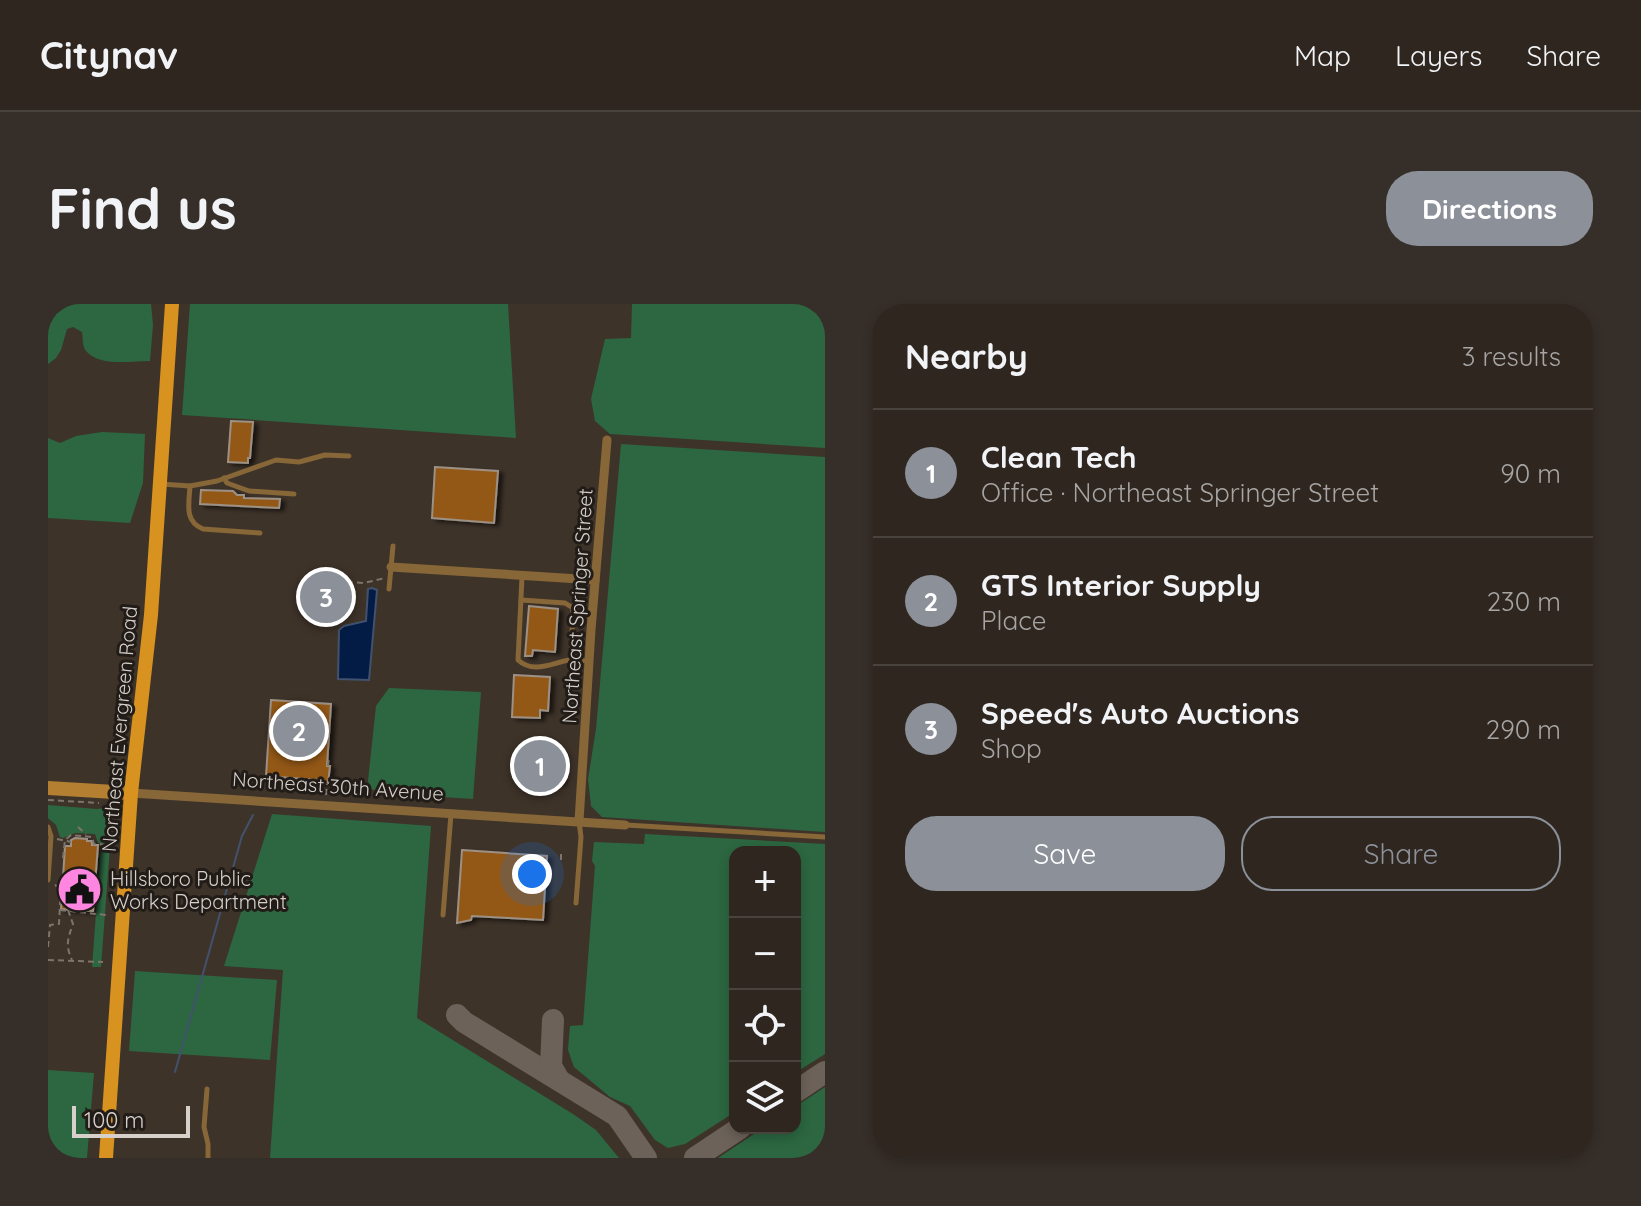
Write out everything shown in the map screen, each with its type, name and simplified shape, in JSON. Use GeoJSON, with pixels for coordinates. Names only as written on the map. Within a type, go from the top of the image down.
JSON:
{"type":"FeatureCollection","features":[{"type":"Feature","properties":{"kind":"main road","name":"Northeast Evergreen Road"},"geometry":{"type":"LineString","coordinates":[[106,1158],[131,793],[151,615],[172,304]]}},
{"type":"Feature","properties":{"kind":"street","name":"Northeast Springer Street"},"geometry":{"type":"LineString","coordinates":[[579,821],[607,440]]}},
{"type":"Feature","properties":{"kind":"street"},"geometry":{"type":"LineString","coordinates":[[391,567],[595,580]]}},
{"type":"Feature","properties":{"kind":"street","name":"Northeast 30th Avenue"},"geometry":{"type":"LineString","coordinates":[[48,788],[625,825]]}},
{"type":"Feature","properties":{"kind":"lane"},"geometry":{"type":"LineString","coordinates":[[160,484],[190,486],[276,460],[299,462],[325,455],[349,456]]}},
{"type":"Feature","properties":{"kind":"lane"},"geometry":{"type":"LineString","coordinates":[[224,478],[227,483],[249,491],[294,494]]}},
{"type":"Feature","properties":{"kind":"lane"},"geometry":{"type":"LineString","coordinates":[[190,486],[188,514],[196,526],[260,533]]}},
{"type":"Feature","properties":{"kind":"lane"},"geometry":{"type":"LineString","coordinates":[[389,589],[393,546]]}},
{"type":"Feature","properties":{"kind":"lane"},"geometry":{"type":"LineString","coordinates":[[522,576],[518,660],[523,664],[550,667],[571,660],[590,661]]}},
{"type":"Feature","properties":{"kind":"lane"},"geometry":{"type":"LineString","coordinates":[[521,600],[565,603],[573,608],[571,660]]}},
{"type":"Feature","properties":{"kind":"lane"},"geometry":{"type":"LineString","coordinates":[[443,915],[451,813]]}},
{"type":"Feature","properties":{"kind":"lane"},"geometry":{"type":"LineString","coordinates":[[576,903],[579,821]]}},
{"type":"Feature","properties":{"kind":"lane"},"geometry":{"type":"LineString","coordinates":[[625,825],[825,837]]}},
{"type":"Feature","properties":{"kind":"lane"},"geometry":{"type":"LineString","coordinates":[[48,827],[51,836],[48,880]]}},
{"type":"Feature","properties":{"kind":"lane"},"geometry":{"type":"LineString","coordinates":[[207,1089],[204,1127],[208,1158]]}},
{"type":"Feature","properties":{"kind":"path"},"geometry":{"type":"LineString","coordinates":[[327,581],[364,583],[386,578]]}},
{"type":"Feature","properties":{"kind":"path"},"geometry":{"type":"LineString","coordinates":[[335,622],[339,622],[342,582]]}},
{"type":"Feature","properties":{"kind":"path"},"geometry":{"type":"LineString","coordinates":[[328,766],[329,758]]}},
{"type":"Feature","properties":{"kind":"path"},"geometry":{"type":"LineString","coordinates":[[326,796],[327,783]]}},
{"type":"Feature","properties":{"kind":"path"},"geometry":{"type":"LineString","coordinates":[[48,800],[96,804],[103,801],[113,805]]}},
{"type":"Feature","properties":{"kind":"path"},"geometry":{"type":"LineString","coordinates":[[78,827],[92,837],[94,844],[111,845]]}},
{"type":"Feature","properties":{"kind":"path"},"geometry":{"type":"LineString","coordinates":[[63,858],[65,842],[71,835],[87,835]]}},
{"type":"Feature","properties":{"kind":"path"},"geometry":{"type":"LineString","coordinates":[[57,839],[71,842]]}},
{"type":"Feature","properties":{"kind":"path"},"geometry":{"type":"LineString","coordinates":[[561,854],[561,860]]}},
{"type":"Feature","properties":{"kind":"path"},"geometry":{"type":"LineString","coordinates":[[48,947],[50,925],[59,924],[61,886],[56,886],[55,877]]}},
{"type":"Feature","properties":{"kind":"path"},"geometry":{"type":"LineString","coordinates":[[60,910],[106,915]]}},
{"type":"Feature","properties":{"kind":"path"},"geometry":{"type":"LineString","coordinates":[[68,910],[73,924],[67,936],[67,946],[73,961]]}},
{"type":"Feature","properties":{"kind":"path"},"geometry":{"type":"LineString","coordinates":[[48,960],[103,962]]}},
{"type":"Feature","properties":{"kind":"green space"},"geometry":{"type":"Polygon","coordinates":[[[48,304],[151,304],[150,361],[116,362],[92,356],[83,344],[82,332],[73,327],[67,329],[61,350],[48,364],[48,304]]]}},
{"type":"Feature","properties":{"kind":"green space"},"geometry":{"type":"Polygon","coordinates":[[[190,304],[508,304],[516,438],[182,415],[190,304]]]}},
{"type":"Feature","properties":{"kind":"green space"},"geometry":{"type":"Polygon","coordinates":[[[632,304],[825,304],[825,448],[610,434],[595,421],[591,399],[605,339],[631,338],[632,304]]]}},
{"type":"Feature","properties":{"kind":"green space"},"geometry":{"type":"Polygon","coordinates":[[[102,432],[145,434],[143,483],[130,523],[48,518],[48,438],[60,443],[76,436],[102,432]]]}},
{"type":"Feature","properties":{"kind":"green space"},"geometry":{"type":"Polygon","coordinates":[[[621,444],[825,457],[825,832],[602,817],[591,806],[588,779],[596,729],[621,444]]]}},
{"type":"Feature","properties":{"kind":"green space"},"geometry":{"type":"Polygon","coordinates":[[[389,688],[481,692],[473,799],[379,793],[370,788],[368,781],[376,706],[389,688]]]}},
{"type":"Feature","properties":{"kind":"green space"},"geometry":{"type":"Polygon","coordinates":[[[48,805],[97,809],[110,807],[113,811],[110,844],[98,843],[95,834],[75,833],[60,837],[56,825],[48,818],[48,805]]]}},
{"type":"Feature","properties":{"kind":"green space"},"geometry":{"type":"Polygon","coordinates":[[[272,814],[431,826],[417,1018],[573,1114],[596,1130],[619,1158],[270,1158],[283,970],[224,966],[272,814]]]}},
{"type":"Feature","properties":{"kind":"green space"},"geometry":{"type":"Polygon","coordinates":[[[645,834],[825,844],[825,1054],[801,1069],[801,846],[729,846],[729,1116],[685,1144],[668,1148],[655,1140],[630,1106],[610,1097],[574,1067],[568,1050],[570,1026],[583,1025],[595,866],[592,861],[594,842],[644,844],[645,834]]]}},
{"type":"Feature","properties":{"kind":"green space"},"geometry":{"type":"Polygon","coordinates":[[[101,846],[110,846],[101,967],[92,967],[101,846]]]}},
{"type":"Feature","properties":{"kind":"green space"},"geometry":{"type":"Polygon","coordinates":[[[135,971],[277,980],[270,1060],[129,1051],[135,971]]]}},
{"type":"Feature","properties":{"kind":"green space"},"geometry":{"type":"Polygon","coordinates":[[[48,1070],[94,1073],[87,1158],[48,1158],[48,1070]]]}},
{"type":"Feature","properties":{"kind":"green space"},"geometry":{"type":"Polygon","coordinates":[[[825,1087],[825,1156],[822,1158],[718,1158],[754,1134],[801,1134],[801,1103],[825,1087]]]}},
{"type":"Feature","properties":{"kind":"water"},"geometry":{"type":"Polygon","coordinates":[[[368,589],[377,590],[369,680],[338,679],[339,630],[366,621],[368,589]]]}},
{"type":"Feature","properties":{"kind":"building"},"geometry":{"type":"Polygon","coordinates":[[[231,421],[253,422],[248,463],[228,462],[231,421]]]}},
{"type":"Feature","properties":{"kind":"building"},"geometry":{"type":"Polygon","coordinates":[[[435,467],[498,471],[494,523],[432,518],[435,467]]]}},
{"type":"Feature","properties":{"kind":"building"},"geometry":{"type":"Polygon","coordinates":[[[201,490],[233,491],[244,495],[244,498],[280,499],[279,508],[200,504],[201,490]]]}},
{"type":"Feature","properties":{"kind":"building"},"geometry":{"type":"Polygon","coordinates":[[[316,581],[339,583],[337,613],[314,612],[316,581]]]}},
{"type":"Feature","properties":{"kind":"building"},"geometry":{"type":"Polygon","coordinates":[[[529,606],[558,609],[555,652],[533,650],[532,656],[525,656],[529,606]]]}},
{"type":"Feature","properties":{"kind":"building"},"geometry":{"type":"Polygon","coordinates":[[[514,675],[550,677],[548,711],[540,710],[540,718],[512,717],[514,675]]]}},
{"type":"Feature","properties":{"kind":"building"},"geometry":{"type":"Polygon","coordinates":[[[271,700],[331,704],[328,783],[266,776],[271,700]]]}},
{"type":"Feature","properties":{"kind":"building"},"geometry":{"type":"Polygon","coordinates":[[[520,750],[563,753],[561,782],[518,779],[520,750]]]}},
{"type":"Feature","properties":{"kind":"building","name":"Hillsboro Public Works Department"},"geometry":{"type":"Polygon","coordinates":[[[87,839],[92,841],[92,845],[98,845],[93,911],[61,909],[65,846],[71,846],[71,840],[87,839]]]}},
{"type":"Feature","properties":{"kind":"building"},"geometry":{"type":"Polygon","coordinates":[[[462,850],[547,856],[543,920],[472,916],[471,920],[457,923],[462,850]]]}},
{"type":"Feature","properties":{"kind":"waterway"},"geometry":{"type":"LineString","coordinates":[[175,1072],[242,836],[253,815]]}},
{"type":"Feature","properties":{"kind":"taxiway"},"geometry":{"type":"LineString","coordinates":[[457,1015],[617,1116],[646,1158]]}},
{"type":"Feature","properties":{"kind":"taxiway"},"geometry":{"type":"LineString","coordinates":[[553,1020],[551,1066],[559,1080]]}},
{"type":"Feature","properties":{"kind":"taxiway"},"geometry":{"type":"LineString","coordinates":[[801,1088],[825,1072]]}},
{"type":"Feature","properties":{"kind":"taxiway"},"geometry":{"type":"LineString","coordinates":[[695,1158],[731,1134]]}},
{"type":"Feature","properties":{"kind":"place","name":"Speed's Auto Auctions"},"geometry":{"type":"Point","coordinates":[326,597]}},
{"type":"Feature","properties":{"kind":"place","name":"GTS Interior Supply"},"geometry":{"type":"Point","coordinates":[299,731]}},
{"type":"Feature","properties":{"kind":"place","name":"Clean Tech"},"geometry":{"type":"Point","coordinates":[540,766]}},
{"type":"Feature","properties":{"kind":"place","name":"Hillsboro Public Works Department"},"geometry":{"type":"Point","coordinates":[79,889]}}]}
